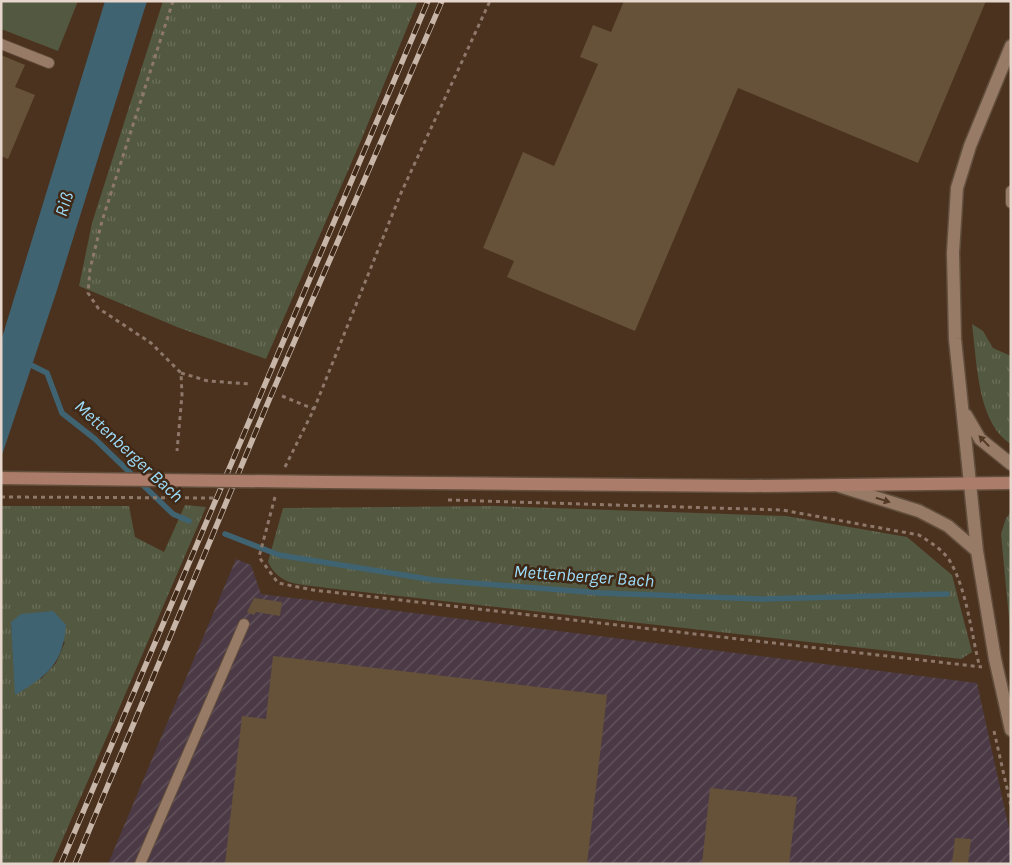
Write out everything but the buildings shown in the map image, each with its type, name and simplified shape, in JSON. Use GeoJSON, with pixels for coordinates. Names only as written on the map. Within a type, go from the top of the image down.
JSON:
{"type":"FeatureCollection","features":[{"type":"Feature","properties":{"kind":"main road"},"geometry":{"type":"LineString","coordinates":[[1,478],[327,482],[837,485],[1011,484]]}},
{"type":"Feature","properties":{"kind":"street"},"geometry":{"type":"LineString","coordinates":[[1011,46],[970,146],[957,188],[953,253],[954,305],[977,551],[1011,730]]}},
{"type":"Feature","properties":{"kind":"street"},"geometry":{"type":"LineString","coordinates":[[963,411],[980,438],[1011,464]]}},
{"type":"Feature","properties":{"kind":"street"},"geometry":{"type":"LineString","coordinates":[[837,485],[920,511],[948,526],[977,551]]}},
{"type":"Feature","properties":{"kind":"lane"},"geometry":{"type":"LineString","coordinates":[[1,44],[49,63]]}},
{"type":"Feature","properties":{"kind":"lane"},"geometry":{"type":"LineString","coordinates":[[1011,191],[1011,203]]}},
{"type":"Feature","properties":{"kind":"lane"},"geometry":{"type":"LineString","coordinates":[[140,864],[244,624]]}},
{"type":"Feature","properties":{"kind":"path"},"geometry":{"type":"LineString","coordinates":[[173,1],[102,221],[90,269],[88,293],[98,308],[150,344],[181,373],[208,381],[252,384]]}},
{"type":"Feature","properties":{"kind":"path"},"geometry":{"type":"LineString","coordinates":[[282,396],[314,409],[401,193],[490,1]]}},
{"type":"Feature","properties":{"kind":"path"},"geometry":{"type":"LineString","coordinates":[[177,451],[182,395],[181,373]]}},
{"type":"Feature","properties":{"kind":"path"},"geometry":{"type":"LineString","coordinates":[[1,497],[218,498]]}},
{"type":"Feature","properties":{"kind":"path"},"geometry":{"type":"LineString","coordinates":[[268,498],[278,498]]}},
{"type":"Feature","properties":{"kind":"path"},"geometry":{"type":"LineString","coordinates":[[446,500],[782,510],[865,524],[919,535],[926,539],[938,548],[951,562],[961,590]]}},
{"type":"Feature","properties":{"kind":"path"},"geometry":{"type":"LineString","coordinates":[[263,540],[259,557],[278,583],[313,590],[998,669]]}},
{"type":"Feature","properties":{"kind":"shaded area"},"geometry":{"type":"Polygon","coordinates":[[[236,559],[251,565],[261,594],[977,683],[1011,837],[1011,864],[108,864],[236,559]]]}},
{"type":"Feature","properties":{"kind":"green space"},"geometry":{"type":"Polygon","coordinates":[[[1,1],[78,1],[58,51],[1,29],[1,1]]]}},
{"type":"Feature","properties":{"kind":"green space"},"geometry":{"type":"Polygon","coordinates":[[[163,1],[418,1],[360,143],[266,359],[177,327],[79,286],[92,223],[163,1]]]}},
{"type":"Feature","properties":{"kind":"green space"},"geometry":{"type":"Polygon","coordinates":[[[972,324],[983,331],[993,348],[1011,356],[1011,444],[991,422],[985,407],[978,373],[972,324]]]}},
{"type":"Feature","properties":{"kind":"green space"},"geometry":{"type":"Polygon","coordinates":[[[185,505],[206,507],[52,864],[1,864],[1,506],[129,506],[135,537],[164,552],[185,505]],[[11,622],[14,656],[41,679],[56,663],[65,642],[11,622]]]}},
{"type":"Feature","properties":{"kind":"green space"},"geometry":{"type":"Polygon","coordinates":[[[494,506],[786,516],[907,537],[952,575],[972,652],[961,659],[309,586],[285,580],[273,570],[268,562],[283,508],[494,506]]]}},
{"type":"Feature","properties":{"kind":"green space"},"geometry":{"type":"Polygon","coordinates":[[[1011,512],[1011,640],[1001,534],[1006,518],[1011,512]]]}},
{"type":"Feature","properties":{"kind":"water","name":"Riß"},"geometry":{"type":"Polygon","coordinates":[[[105,1],[147,1],[57,290],[1,458],[1,341],[105,1]]]}},
{"type":"Feature","properties":{"kind":"water"},"geometry":{"type":"Polygon","coordinates":[[[53,611],[66,625],[61,650],[57,659],[51,668],[36,682],[15,695],[11,622],[21,614],[53,611]]]}},
{"type":"Feature","properties":{"kind":"waterway","name":"Mettenberger Bach"},"geometry":{"type":"LineString","coordinates":[[27,363],[47,373],[62,413],[95,439],[173,514],[189,521]]}},
{"type":"Feature","properties":{"kind":"waterway","name":"Mettenberger Bach"},"geometry":{"type":"LineString","coordinates":[[225,534],[279,555],[434,580],[601,593],[762,599],[947,594]]}},
{"type":"Feature","properties":{"kind":"railway"},"geometry":{"type":"LineString","coordinates":[[61,864],[428,1]]}},
{"type":"Feature","properties":{"kind":"railway"},"geometry":{"type":"LineString","coordinates":[[75,864],[269,400],[442,1]]}}]}
